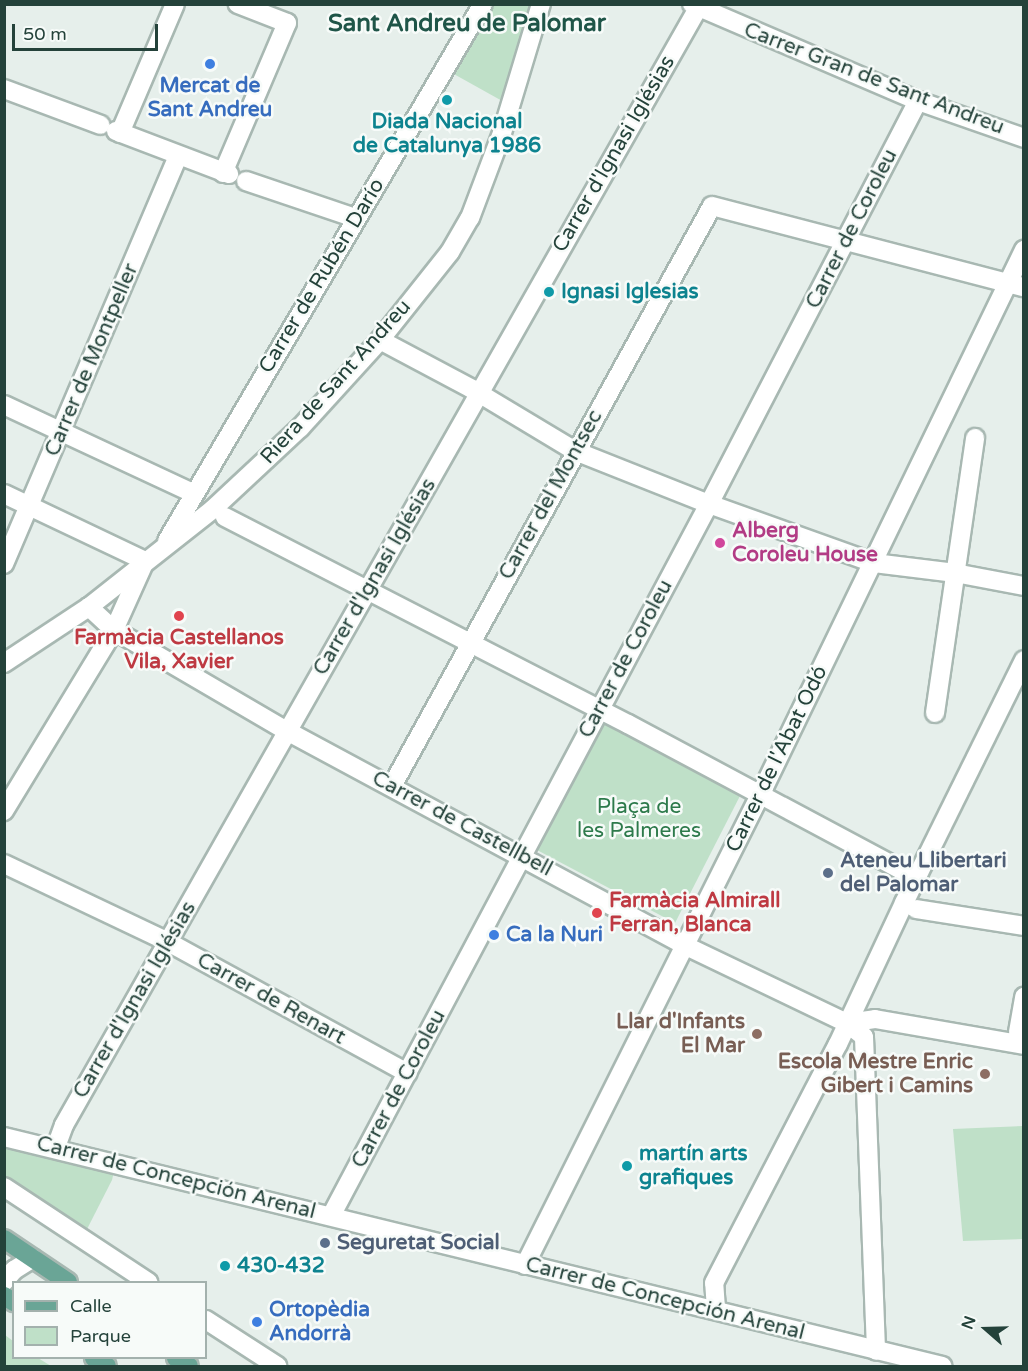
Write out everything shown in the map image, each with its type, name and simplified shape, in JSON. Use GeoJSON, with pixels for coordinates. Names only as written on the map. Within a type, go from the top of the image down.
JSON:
{"type":"FeatureCollection","features":[{"type":"Feature","properties":{"kind":"main road"},"geometry":{"type":"LineString","coordinates":[[4,1239],[67,1281]]}},
{"type":"Feature","properties":{"kind":"street"},"geometry":{"type":"LineString","coordinates":[[112,130],[175,4]]}},
{"type":"Feature","properties":{"kind":"street","name":"Carrer de Rubén Darío"},"geometry":{"type":"LineString","coordinates":[[163,548],[355,218],[483,4]]}},
{"type":"Feature","properties":{"kind":"street","name":"Riera de Sant Andreu"},"geometry":{"type":"LineString","coordinates":[[4,663],[89,606],[213,509],[300,428],[380,340],[450,252],[470,218],[496,151],[541,4]]}},
{"type":"Feature","properties":{"kind":"street"},"geometry":{"type":"LineString","coordinates":[[233,176],[286,23],[248,6]]}},
{"type":"Feature","properties":{"kind":"street","name":"Carrer Gran de Sant Andreu"},"geometry":{"type":"LineString","coordinates":[[695,6],[918,101],[1023,138]]}},
{"type":"Feature","properties":{"kind":"street","name":"Carrer d'Ignasi Iglésias"},"geometry":{"type":"LineString","coordinates":[[56,1148],[64,1125],[367,592],[695,6]]}},
{"type":"Feature","properties":{"kind":"street"},"geometry":{"type":"LineString","coordinates":[[4,90],[178,156],[355,218]]}},
{"type":"Feature","properties":{"kind":"street","name":"Carrer de Coroleu"},"geometry":{"type":"LineString","coordinates":[[331,1216],[709,504],[918,101]]}},
{"type":"Feature","properties":{"kind":"street","name":"Carrer de Montpeller"},"geometry":{"type":"LineString","coordinates":[[4,564],[63,432],[178,156]]}},
{"type":"Feature","properties":{"kind":"street","name":"Carrer del Montsec"},"geometry":{"type":"LineString","coordinates":[[392,786],[712,206],[846,242]]}},
{"type":"Feature","properties":{"kind":"street"},"geometry":{"type":"LineString","coordinates":[[846,242],[1015,285]]}},
{"type":"Feature","properties":{"kind":"street","name":"Carrer de l'Abat Odó"},"geometry":{"type":"LineString","coordinates":[[525,1265],[686,946],[874,562],[1015,285],[1023,250]]}},
{"type":"Feature","properties":{"kind":"street"},"geometry":{"type":"LineString","coordinates":[[380,340],[478,393],[575,451],[709,504],[874,562],[955,573],[1023,586]]}},
{"type":"Feature","properties":{"kind":"street"},"geometry":{"type":"LineString","coordinates":[[4,405],[193,494]]}},
{"type":"Feature","properties":{"kind":"street"},"geometry":{"type":"LineString","coordinates":[[935,713],[975,438]]}},
{"type":"Feature","properties":{"kind":"street"},"geometry":{"type":"LineString","coordinates":[[4,494],[145,561],[114,630],[4,811]]}},
{"type":"Feature","properties":{"kind":"street"},"geometry":{"type":"LineString","coordinates":[[225,517],[367,592],[628,724],[916,878]]}},
{"type":"Feature","properties":{"kind":"street","name":"Carrer de Castellbell"},"geometry":{"type":"LineString","coordinates":[[89,606],[114,630],[287,731],[686,946],[847,1023]]}},
{"type":"Feature","properties":{"kind":"street"},"geometry":{"type":"LineString","coordinates":[[716,1309],[714,1283],[847,1023],[1023,660]]}},
{"type":"Feature","properties":{"kind":"street","name":"Carrer de Renart"},"geometry":{"type":"LineString","coordinates":[[4,864],[168,942],[407,1072]]}},
{"type":"Feature","properties":{"kind":"street"},"geometry":{"type":"LineString","coordinates":[[916,909],[1023,926]]}},
{"type":"Feature","properties":{"kind":"street"},"geometry":{"type":"LineString","coordinates":[[847,1023],[876,1019],[1021,1039],[1023,997]]}},
{"type":"Feature","properties":{"kind":"street"},"geometry":{"type":"LineString","coordinates":[[847,1023],[864,1036],[876,1351]]}},
{"type":"Feature","properties":{"kind":"street","name":"Carrer de Concepción Arenal"},"geometry":{"type":"LineString","coordinates":[[4,1137],[942,1366]]}},
{"type":"Feature","properties":{"kind":"street"},"geometry":{"type":"LineString","coordinates":[[4,1187],[146,1281]]}},
{"type":"Feature","properties":{"kind":"street"},"geometry":{"type":"LineString","coordinates":[[4,1282],[14,1270],[33,1258]]}},
{"type":"Feature","properties":{"kind":"street"},"geometry":{"type":"LineString","coordinates":[[207,1321],[277,1366]]}},
{"type":"Feature","properties":{"kind":"green space"},"geometry":{"type":"Polygon","coordinates":[[[493,5],[532,5],[504,102],[452,73],[493,5]]]}},
{"type":"Feature","properties":{"kind":"green space","name":"Plaça de les Palmeres"},"geometry":{"type":"Polygon","coordinates":[[[601,716],[742,792],[675,923],[537,850],[535,843],[601,716]]]}},
{"type":"Feature","properties":{"kind":"green space"},"geometry":{"type":"Polygon","coordinates":[[[1023,1126],[1023,1239],[963,1241],[953,1129],[1023,1126]]]}},
{"type":"Feature","properties":{"kind":"green space"},"geometry":{"type":"Polygon","coordinates":[[[5,1137],[116,1163],[112,1180],[82,1239],[5,1187],[5,1137]]]}},
{"type":"Feature","properties":{"kind":"green space"},"geometry":{"type":"Polygon","coordinates":[[[5,1335],[12,1340],[12,1359],[40,1359],[51,1366],[5,1366],[5,1335]]]}},
{"type":"Feature","properties":{"kind":"place","name":"Mercat de Sant Andreu"},"geometry":{"type":"Point","coordinates":[210,64]}},
{"type":"Feature","properties":{"kind":"place","name":"Diada Nacional de Catalunya 1986"},"geometry":{"type":"Point","coordinates":[447,100]}},
{"type":"Feature","properties":{"kind":"place","name":"Ignasi Iglesias"},"geometry":{"type":"Point","coordinates":[549,292]}},
{"type":"Feature","properties":{"kind":"place","name":"Alberg Coroleu House"},"geometry":{"type":"Point","coordinates":[720,543]}},
{"type":"Feature","properties":{"kind":"place","name":"Farmàcia Castellanos Vila, Xavier"},"geometry":{"type":"Point","coordinates":[179,616]}},
{"type":"Feature","properties":{"kind":"place","name":"Ateneu Llibertari del Palomar"},"geometry":{"type":"Point","coordinates":[828,873]}},
{"type":"Feature","properties":{"kind":"place","name":"Farmàcia Almirall Ferran, Blanca"},"geometry":{"type":"Point","coordinates":[597,913]}},
{"type":"Feature","properties":{"kind":"place","name":"Ca la Nuri"},"geometry":{"type":"Point","coordinates":[494,935]}},
{"type":"Feature","properties":{"kind":"place","name":"Llar d'Infants El Mar"},"geometry":{"type":"Point","coordinates":[757,1034]}},
{"type":"Feature","properties":{"kind":"place","name":"Escola Mestre Enric Gibert i Camins"},"geometry":{"type":"Point","coordinates":[985,1074]}},
{"type":"Feature","properties":{"kind":"place","name":"martín arts grafiques"},"geometry":{"type":"Point","coordinates":[627,1166]}},
{"type":"Feature","properties":{"kind":"place","name":"Seguretat Social"},"geometry":{"type":"Point","coordinates":[325,1243]}},
{"type":"Feature","properties":{"kind":"place","name":"430-432"},"geometry":{"type":"Point","coordinates":[225,1266]}},
{"type":"Feature","properties":{"kind":"place","name":"Ortopèdia Andorrà"},"geometry":{"type":"Point","coordinates":[257,1322]}},
{"type":"Feature","properties":{"kind":"district","name":"Sant Andreu de Palomar"},"geometry":{"type":"Point","coordinates":[467,24]}}]}
